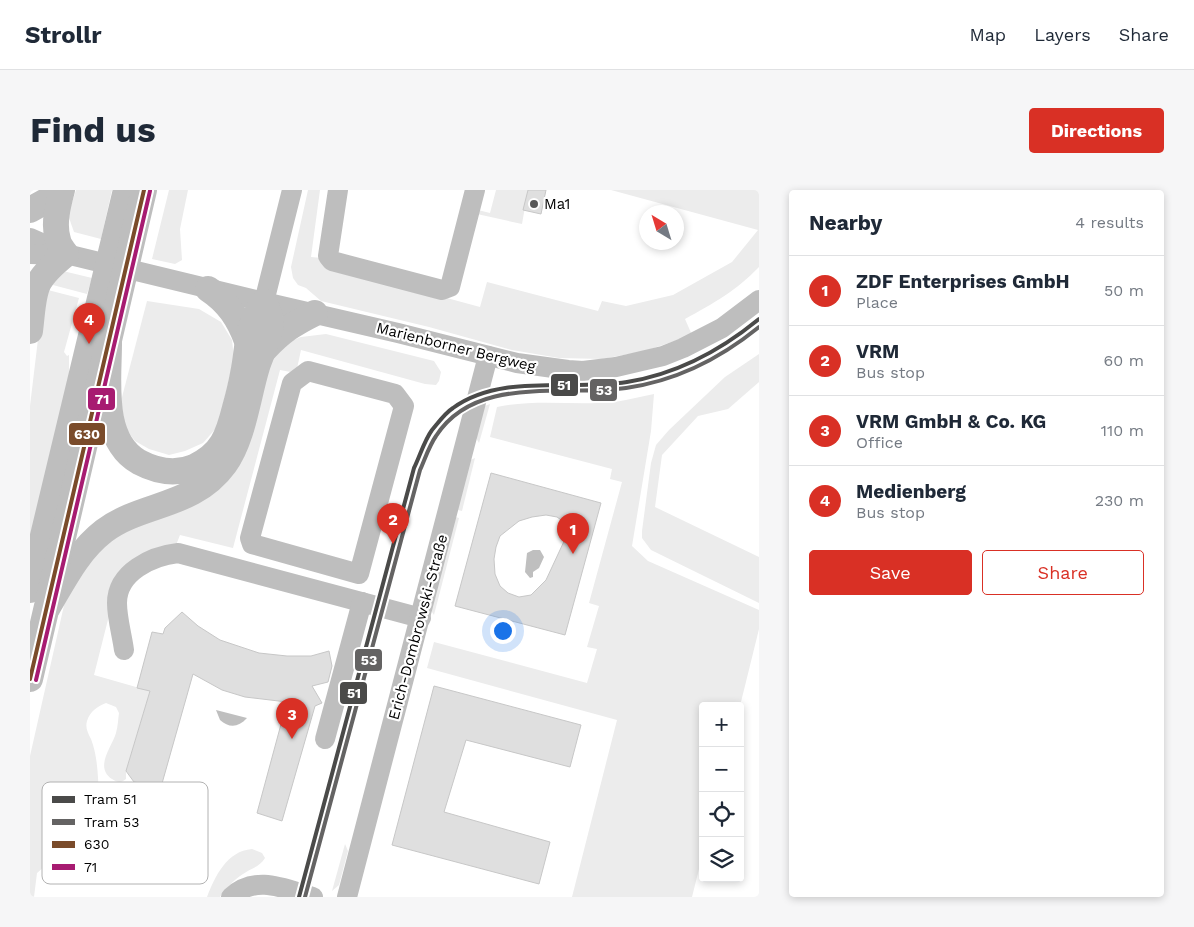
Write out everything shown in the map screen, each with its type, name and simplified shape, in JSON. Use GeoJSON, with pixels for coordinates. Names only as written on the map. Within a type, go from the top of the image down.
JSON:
{"type":"FeatureCollection","features":[{"type":"Feature","properties":{"kind":"main road"},"geometry":{"type":"LineString","coordinates":[[30,210],[61,190]]}},
{"type":"Feature","properties":{"kind":"main road"},"geometry":{"type":"LineString","coordinates":[[30,325],[34,292],[37,285],[46,271],[66,254],[58,240],[56,227],[61,190]]}},
{"type":"Feature","properties":{"kind":"main road"},"geometry":{"type":"LineString","coordinates":[[30,679],[39,598],[126,190]]}},
{"type":"Feature","properties":{"kind":"main road"},"geometry":{"type":"LineString","coordinates":[[39,598],[109,343],[144,190]]}},
{"type":"Feature","properties":{"kind":"main road"},"geometry":{"type":"LineString","coordinates":[[208,289],[230,308],[242,329],[256,345]]}},
{"type":"Feature","properties":{"kind":"main road"},"geometry":{"type":"LineString","coordinates":[[39,598],[85,548],[105,530],[129,518],[186,496],[202,487],[227,462],[236,445],[258,365],[254,317],[264,302]]}},
{"type":"Feature","properties":{"kind":"main road"},"geometry":{"type":"LineString","coordinates":[[109,343],[109,405],[111,420],[122,448],[142,464],[160,471],[189,469],[204,462],[215,453],[224,441],[231,426],[244,373],[256,345],[315,313]]}},
{"type":"Feature","properties":{"kind":"street"},"geometry":{"type":"LineString","coordinates":[[264,302],[292,190]]}},
{"type":"Feature","properties":{"kind":"street"},"geometry":{"type":"LineString","coordinates":[[338,190],[328,256],[332,261],[442,290],[450,287],[475,190]]}},
{"type":"Feature","properties":{"kind":"street"},"geometry":{"type":"LineString","coordinates":[[30,238],[66,254]]}},
{"type":"Feature","properties":{"kind":"street"},"geometry":{"type":"LineString","coordinates":[[30,254],[51,256],[66,254]]}},
{"type":"Feature","properties":{"kind":"street","name":"Marienborner Bergweg"},"geometry":{"type":"LineString","coordinates":[[66,254],[488,356],[535,366],[583,371],[616,367],[663,356],[683,348],[722,328],[759,300]]}},
{"type":"Feature","properties":{"kind":"street","name":"Erich-Dombrowski-Straße"},"geometry":{"type":"LineString","coordinates":[[347,897],[488,356]]}},
{"type":"Feature","properties":{"kind":"street"},"geometry":{"type":"LineString","coordinates":[[308,371],[396,394],[404,406],[359,574],[304,559],[252,544],[250,538],[292,383],[308,371]]}},
{"type":"Feature","properties":{"kind":"street"},"geometry":{"type":"LineString","coordinates":[[124,650],[117,602],[120,591],[125,580],[135,569],[164,554],[178,553],[421,618]]}},
{"type":"Feature","properties":{"kind":"street"},"geometry":{"type":"LineString","coordinates":[[296,584],[304,559]]}},
{"type":"Feature","properties":{"kind":"street"},"geometry":{"type":"LineString","coordinates":[[325,739],[362,602]]}},
{"type":"Feature","properties":{"kind":"street"},"geometry":{"type":"LineString","coordinates":[[231,897],[248,886],[262,884],[313,897]]}},
{"type":"Feature","properties":{"kind":"shaded area"},"geometry":{"type":"Polygon","coordinates":[[[76,190],[112,190],[101,239],[74,232],[68,215],[76,190]]]}},
{"type":"Feature","properties":{"kind":"shaded area"},"geometry":{"type":"Polygon","coordinates":[[[169,190],[188,190],[180,229],[182,260],[175,264],[152,259],[169,190]]]}},
{"type":"Feature","properties":{"kind":"shaded area"},"geometry":{"type":"Polygon","coordinates":[[[308,190],[320,190],[311,257],[322,258],[329,266],[480,307],[487,282],[598,311],[602,301],[626,306],[673,295],[732,262],[758,230],[684,210],[684,205],[666,205],[611,190],[759,190],[759,267],[733,290],[685,319],[692,335],[645,351],[602,359],[559,358],[512,350],[429,327],[321,301],[306,288],[298,285],[293,278],[291,267],[308,190]]]}},
{"type":"Feature","properties":{"kind":"shaded area"},"geometry":{"type":"Polygon","coordinates":[[[496,190],[528,190],[522,224],[477,214],[478,210],[490,213],[496,190]]]}},
{"type":"Feature","properties":{"kind":"shaded area"},"geometry":{"type":"Polygon","coordinates":[[[63,271],[92,278],[87,294],[49,284],[63,271]]]}},
{"type":"Feature","properties":{"kind":"shaded area"},"geometry":{"type":"Polygon","coordinates":[[[44,289],[79,298],[64,352],[67,356],[69,355],[69,390],[30,554],[30,406],[44,289]]]}},
{"type":"Feature","properties":{"kind":"shaded area"},"geometry":{"type":"Polygon","coordinates":[[[147,301],[199,309],[221,322],[232,340],[234,358],[218,426],[203,443],[185,451],[169,455],[149,449],[135,441],[122,424],[121,401],[147,301]]]}},
{"type":"Feature","properties":{"kind":"shaded area"},"geometry":{"type":"Polygon","coordinates":[[[326,334],[434,361],[441,372],[439,381],[436,385],[425,384],[301,350],[296,373],[280,370],[233,548],[180,535],[176,545],[117,584],[94,675],[150,691],[126,772],[126,779],[121,782],[116,781],[104,769],[106,757],[116,733],[119,713],[116,707],[106,703],[97,707],[92,712],[88,717],[86,726],[93,746],[98,782],[42,782],[42,869],[37,873],[34,897],[30,897],[30,756],[67,592],[93,548],[179,505],[259,373],[286,343],[301,337],[326,334]]]}},
{"type":"Feature","properties":{"kind":"shaded area"},"geometry":{"type":"Polygon","coordinates":[[[759,354],[759,382],[728,409],[698,416],[662,455],[655,507],[759,557],[759,603],[651,550],[642,538],[642,531],[651,463],[656,445],[669,430],[725,377],[759,354]]]}},
{"type":"Feature","properties":{"kind":"shaded area"},"geometry":{"type":"Polygon","coordinates":[[[654,394],[651,431],[632,546],[648,561],[759,610],[759,629],[741,702],[699,702],[699,869],[692,897],[572,897],[617,720],[427,668],[434,642],[587,683],[597,649],[587,647],[599,606],[589,603],[622,482],[610,479],[612,469],[490,437],[497,407],[534,403],[604,403],[654,394]]]}},
{"type":"Feature","properties":{"kind":"shaded area"},"geometry":{"type":"Polygon","coordinates":[[[490,404],[479,443],[474,434],[482,407],[490,404]]]}},
{"type":"Feature","properties":{"kind":"shaded area"},"geometry":{"type":"Polygon","coordinates":[[[475,458],[462,511],[454,509],[466,462],[475,458]]]}},
{"type":"Feature","properties":{"kind":"shaded area"},"geometry":{"type":"Polygon","coordinates":[[[452,516],[459,518],[434,615],[428,606],[452,516]]]}},
{"type":"Feature","properties":{"kind":"shaded area"},"geometry":{"type":"Polygon","coordinates":[[[533,550],[540,550],[544,557],[539,568],[533,572],[533,577],[530,578],[525,572],[527,553],[533,550]]]}},
{"type":"Feature","properties":{"kind":"shaded area"},"geometry":{"type":"Polygon","coordinates":[[[216,710],[247,718],[240,724],[230,726],[220,720],[216,710]]]}},
{"type":"Feature","properties":{"kind":"shaded area"},"geometry":{"type":"Polygon","coordinates":[[[345,844],[348,851],[339,885],[332,891],[345,844]]]}},
{"type":"Feature","properties":{"kind":"shaded area"},"geometry":{"type":"Polygon","coordinates":[[[252,849],[262,853],[265,858],[263,861],[236,879],[220,897],[207,897],[223,866],[236,854],[252,849]]]}},
{"type":"Feature","properties":{"kind":"building","name":"Ma1"},"geometry":{"type":"Polygon","coordinates":[[[528,190],[546,190],[541,214],[523,210],[528,190]]]}},
{"type":"Feature","properties":{"kind":"building"},"geometry":{"type":"Polygon","coordinates":[[[491,473],[601,503],[565,635],[455,606],[491,473]],[[546,515],[519,521],[500,536],[494,559],[495,574],[500,586],[508,593],[519,597],[531,595],[546,580],[566,537],[567,530],[564,522],[557,517],[546,515]]]}},
{"type":"Feature","properties":{"kind":"building"},"geometry":{"type":"Polygon","coordinates":[[[182,612],[198,626],[220,640],[259,653],[311,656],[329,651],[332,666],[328,682],[312,686],[322,703],[315,706],[282,821],[257,813],[287,702],[245,697],[222,690],[193,674],[162,782],[134,782],[126,771],[150,691],[137,688],[152,632],[163,634],[165,628],[182,612]]]}},
{"type":"Feature","properties":{"kind":"building"},"geometry":{"type":"Polygon","coordinates":[[[434,686],[581,725],[570,767],[466,740],[444,812],[550,842],[539,884],[392,845],[434,686]]]}},
{"type":"Feature","properties":{"kind":"tram line","name":"51"},"geometry":{"type":"LineString","coordinates":[[299,897],[414,468],[432,430],[444,415],[453,408],[472,397],[493,390],[537,385],[627,382],[663,373],[697,360],[729,341],[759,319]]}},
{"type":"Feature","properties":{"kind":"tram line","name":"53"},"geometry":{"type":"LineString","coordinates":[[305,897],[420,470],[436,436],[453,417],[474,404],[497,396],[523,392],[626,388],[644,385],[680,374],[729,349],[759,327]]}},
{"type":"Feature","properties":{"kind":"transit line","name":"630"},"geometry":{"type":"LineString","coordinates":[[30,679],[144,190]]}},
{"type":"Feature","properties":{"kind":"transit line","name":"71"},"geometry":{"type":"LineString","coordinates":[[36,680],[150,191]]}},
{"type":"Feature","properties":{"kind":"place","name":"Ma1"},"geometry":{"type":"Point","coordinates":[534,204]}},
{"type":"Feature","properties":{"kind":"place","name":"Medienberg"},"geometry":{"type":"Point","coordinates":[89,344]}},
{"type":"Feature","properties":{"kind":"place","name":"VRM"},"geometry":{"type":"Point","coordinates":[393,544]}},
{"type":"Feature","properties":{"kind":"place","name":"ZDF Enterprises GmbH"},"geometry":{"type":"Point","coordinates":[573,554]}},
{"type":"Feature","properties":{"kind":"place","name":"VRM GmbH & Co. KG"},"geometry":{"type":"Point","coordinates":[292,739]}}]}
